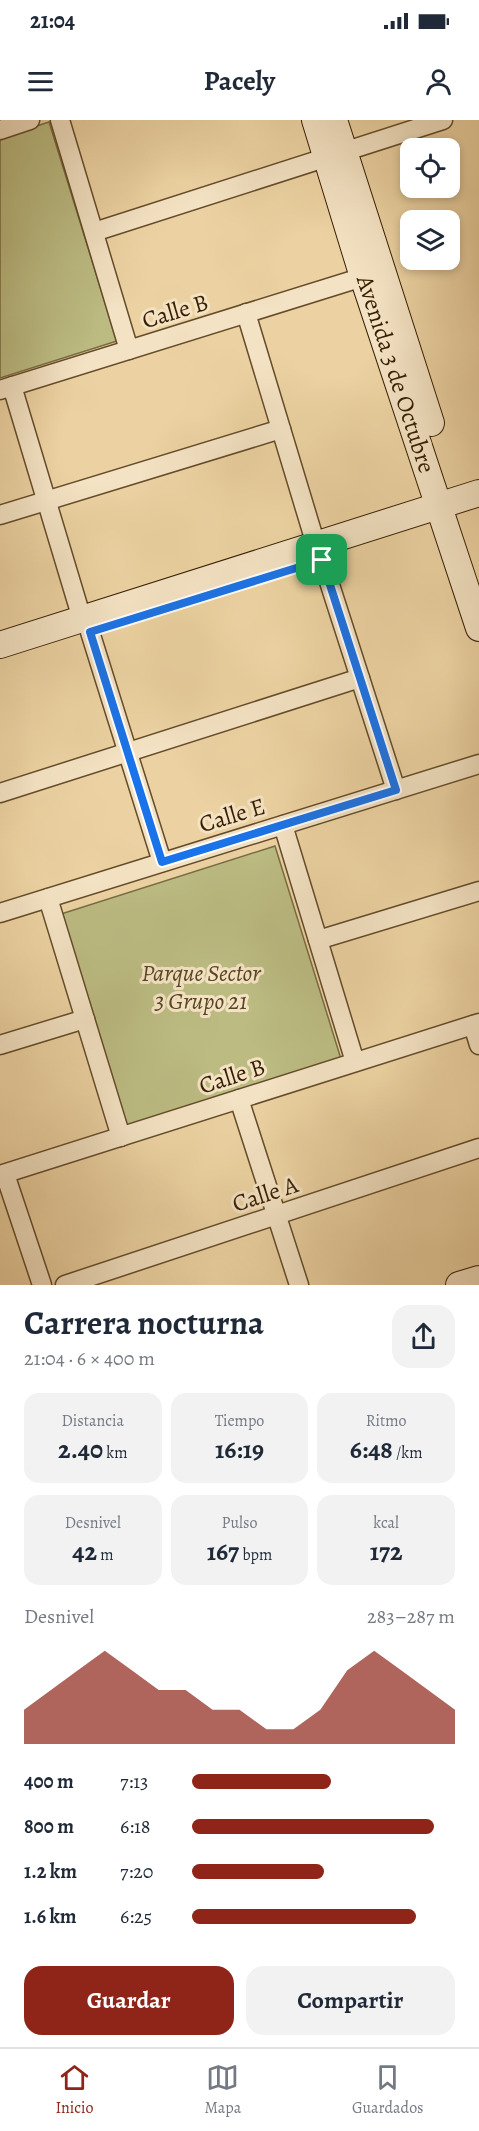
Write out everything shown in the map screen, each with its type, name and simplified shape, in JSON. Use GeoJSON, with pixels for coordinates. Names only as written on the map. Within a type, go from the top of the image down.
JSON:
{"type":"FeatureCollection","features":[{"type":"Feature","properties":{"kind":"street"},"geometry":{"type":"LineString","coordinates":[[0,130],[30,120]]}},
{"type":"Feature","properties":{"kind":"street"},"geometry":{"type":"LineString","coordinates":[[60,120],[129,350]]}},
{"type":"Feature","properties":{"kind":"street","name":"Avenida 3 de Octubre"},"geometry":{"type":"LineString","coordinates":[[315,120],[336,154],[460,507],[479,575]]}},
{"type":"Feature","properties":{"kind":"street","name":"Avenida 3 de Octubre"},"geometry":{"type":"LineString","coordinates":[[334,120],[336,154],[363,277],[460,507],[479,628]]}},
{"type":"Feature","properties":{"kind":"street"},"geometry":{"type":"LineString","coordinates":[[94,232],[443,120]]}},
{"type":"Feature","properties":{"kind":"street","name":"Calle B"},"geometry":{"type":"LineString","coordinates":[[6,388],[363,277]]}},
{"type":"Feature","properties":{"kind":"street"},"geometry":{"type":"LineString","coordinates":[[246,314],[319,553],[396,790]]}},
{"type":"Feature","properties":{"kind":"street"},"geometry":{"type":"LineString","coordinates":[[6,388],[46,501],[162,862]]}},
{"type":"Feature","properties":{"kind":"street"},"geometry":{"type":"LineString","coordinates":[[0,515],[281,429]]}},
{"type":"Feature","properties":{"kind":"street"},"geometry":{"type":"LineString","coordinates":[[0,661],[86,626],[460,507]]}},
{"type":"Feature","properties":{"kind":"street"},"geometry":{"type":"LineString","coordinates":[[0,645],[86,626]]}},
{"type":"Feature","properties":{"kind":"street"},"geometry":{"type":"LineString","coordinates":[[0,793],[360,678]]}},
{"type":"Feature","properties":{"kind":"street","name":"Calle E"},"geometry":{"type":"LineString","coordinates":[[0,913],[479,764]]}},
{"type":"Feature","properties":{"kind":"street"},"geometry":{"type":"LineString","coordinates":[[283,825],[355,1062]]}},
{"type":"Feature","properties":{"kind":"street"},"geometry":{"type":"LineString","coordinates":[[318,940],[479,891]]}},
{"type":"Feature","properties":{"kind":"street"},"geometry":{"type":"LineString","coordinates":[[48,898],[121,1137]]}},
{"type":"Feature","properties":{"kind":"street"},"geometry":{"type":"LineString","coordinates":[[0,1045],[85,1019]]}},
{"type":"Feature","properties":{"kind":"street"},"geometry":{"type":"LineString","coordinates":[[476,1024],[479,1045]]}},
{"type":"Feature","properties":{"kind":"street","name":"Calle B"},"geometry":{"type":"LineString","coordinates":[[3,1175],[476,1024]]}},
{"type":"Feature","properties":{"kind":"street"},"geometry":{"type":"LineString","coordinates":[[239,1099],[299,1285]]}},
{"type":"Feature","properties":{"kind":"street","name":"Calle A"},"geometry":{"type":"LineString","coordinates":[[65,1285],[479,1148]]}},
{"type":"Feature","properties":{"kind":"street"},"geometry":{"type":"LineString","coordinates":[[3,1175],[42,1285]]}},
{"type":"Feature","properties":{"kind":"street"},"geometry":{"type":"LineString","coordinates":[[459,1285],[479,1278]]}},
{"type":"Feature","properties":{"kind":"green space"},"geometry":{"type":"Polygon","coordinates":[[[49,122],[117,341],[0,378],[0,138],[49,122]]]}},
{"type":"Feature","properties":{"kind":"green space","name":"Parque Sector 3 Grupo 21"},"geometry":{"type":"Polygon","coordinates":[[[275,846],[341,1059],[126,1126],[61,914],[275,846]]]}},
{"type":"Feature","properties":{"kind":"route"},"geometry":{"type":"LineString","coordinates":[[322,560],[396,790],[162,862],[90,632],[322,560]]}}]}
